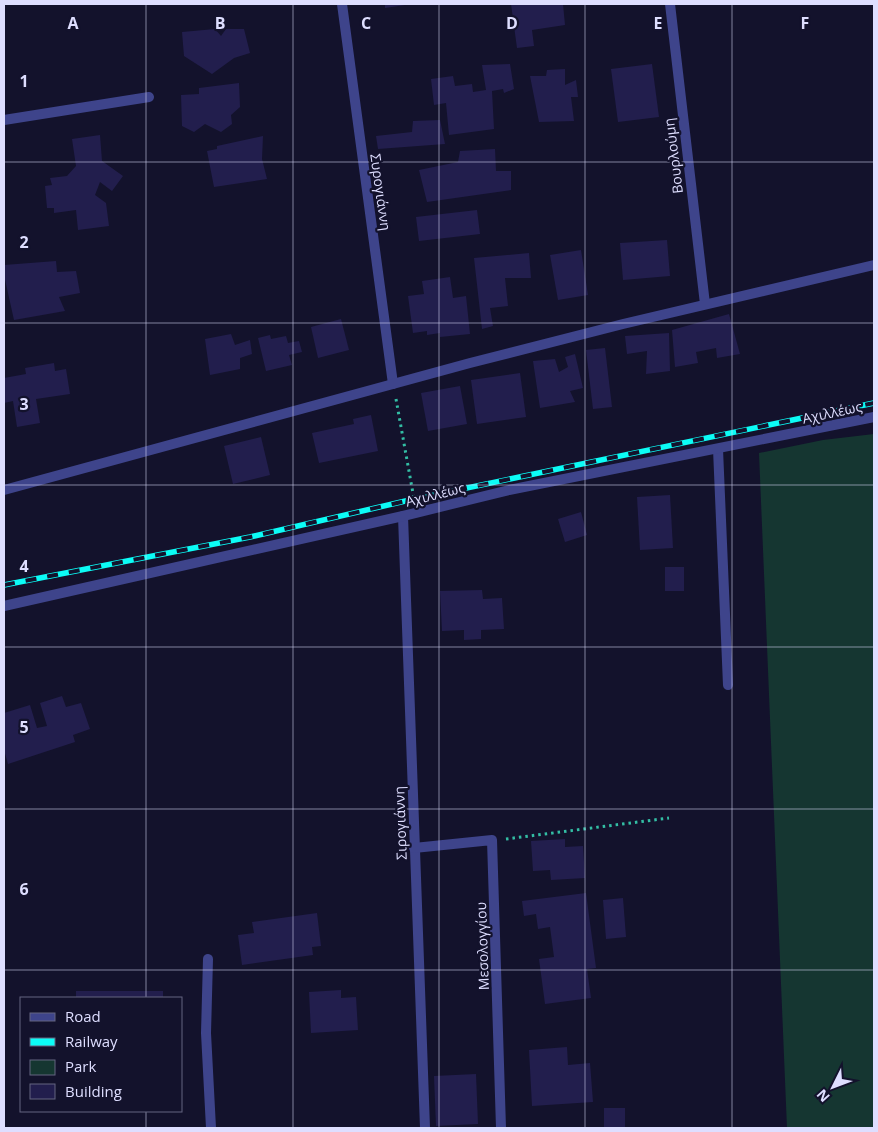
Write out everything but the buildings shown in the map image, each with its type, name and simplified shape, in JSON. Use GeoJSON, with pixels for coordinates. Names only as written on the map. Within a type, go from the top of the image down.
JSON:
{"type":"FeatureCollection","features":[{"type":"Feature","properties":{"kind":"street","name":"Συρογιάννη"},"geometry":{"type":"LineString","coordinates":[[342,4],[393,384]]}},
{"type":"Feature","properties":{"kind":"street","name":"Βουρλούμη"},"geometry":{"type":"LineString","coordinates":[[670,4],[705,304]]}},
{"type":"Feature","properties":{"kind":"street"},"geometry":{"type":"LineString","coordinates":[[4,120],[149,97]]}},
{"type":"Feature","properties":{"kind":"street"},"geometry":{"type":"LineString","coordinates":[[4,490],[393,384],[705,304],[874,265]]}},
{"type":"Feature","properties":{"kind":"street","name":"Αχιλλέως"},"geometry":{"type":"LineString","coordinates":[[4,606],[417,513],[509,490],[874,417]]}},
{"type":"Feature","properties":{"kind":"street"},"geometry":{"type":"LineString","coordinates":[[718,449],[728,685]]}},
{"type":"Feature","properties":{"kind":"street","name":"Σιρογιάννη"},"geometry":{"type":"LineString","coordinates":[[403,516],[425,1128]]}},
{"type":"Feature","properties":{"kind":"street"},"geometry":{"type":"LineString","coordinates":[[414,848],[492,840]]}},
{"type":"Feature","properties":{"kind":"street","name":"Μεσολογγίου"},"geometry":{"type":"LineString","coordinates":[[492,840],[501,1128]]}},
{"type":"Feature","properties":{"kind":"street"},"geometry":{"type":"LineString","coordinates":[[208,959],[206,1033],[210,1128]]}},
{"type":"Feature","properties":{"kind":"path"},"geometry":{"type":"LineString","coordinates":[[393,384],[417,513]]}},
{"type":"Feature","properties":{"kind":"path"},"geometry":{"type":"LineString","coordinates":[[492,840],[669,818]]}},
{"type":"Feature","properties":{"kind":"green space"},"geometry":{"type":"Polygon","coordinates":[[[874,434],[874,1128],[787,1128],[759,453],[823,440],[874,434]]]}},
{"type":"Feature","properties":{"kind":"railway"},"geometry":{"type":"LineString","coordinates":[[4,585],[250,537],[414,499],[874,403]]}}]}
